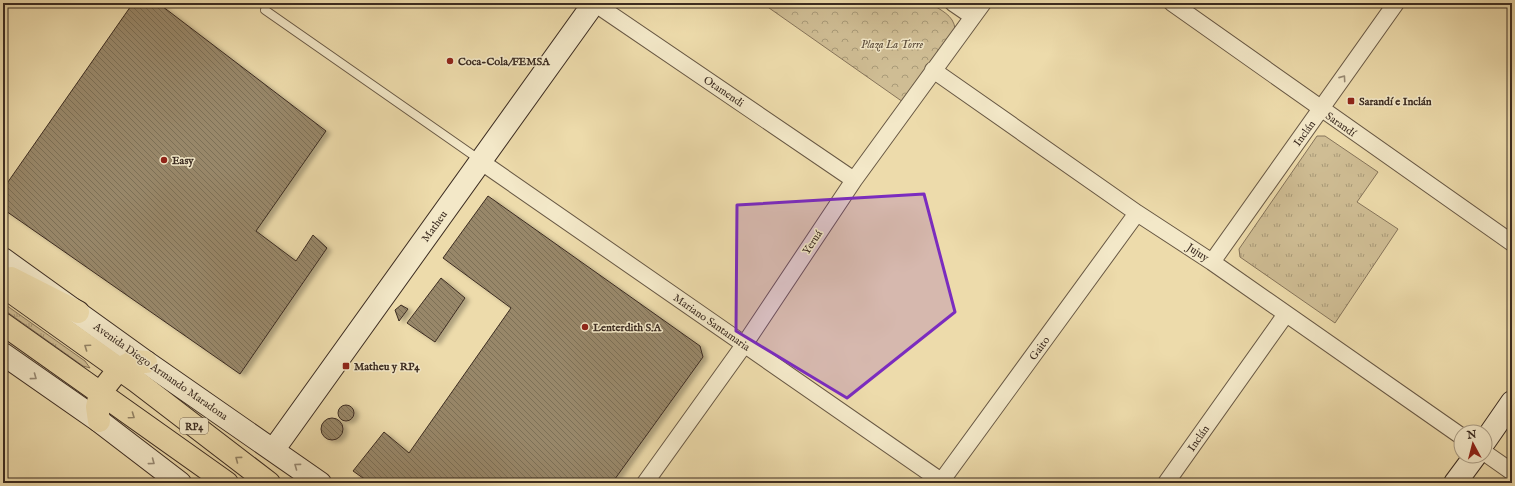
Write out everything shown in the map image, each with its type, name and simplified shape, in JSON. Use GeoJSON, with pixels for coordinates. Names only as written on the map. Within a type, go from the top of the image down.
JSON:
{"type":"FeatureCollection","features":[{"type":"Feature","properties":{"kind":"main road"},"geometry":{"type":"LineString","coordinates":[[3,274],[78,312]]}},
{"type":"Feature","properties":{"kind":"main road","name":"Avenida Diego Armando Maradona"},"geometry":{"type":"LineString","coordinates":[[3,286],[119,369],[269,483]]}},
{"type":"Feature","properties":{"kind":"main road","name":"RP4"},"geometry":{"type":"LineString","coordinates":[[3,324],[227,483]]}},
{"type":"Feature","properties":{"kind":"main road"},"geometry":{"type":"LineString","coordinates":[[99,421],[97,407],[100,393],[119,369],[134,361],[146,362]]}},
{"type":"Feature","properties":{"kind":"street","name":"Matheu"},"geometry":{"type":"LineString","coordinates":[[274,449],[594,3]]}},
{"type":"Feature","properties":{"kind":"street","name":"Otamendi"},"geometry":{"type":"LineString","coordinates":[[594,3],[854,180]]}},
{"type":"Feature","properties":{"kind":"street"},"geometry":{"type":"LineString","coordinates":[[953,3],[972,16]]}},
{"type":"Feature","properties":{"kind":"street","name":"Yeruá"},"geometry":{"type":"LineString","coordinates":[[645,483],[744,345],[854,180],[972,16],[983,3]]}},
{"type":"Feature","properties":{"kind":"street","name":"Sarandí"},"geometry":{"type":"LineString","coordinates":[[1172,3],[1512,244]]}},
{"type":"Feature","properties":{"kind":"street","name":"Inclán"},"geometry":{"type":"LineString","coordinates":[[1212,262],[1396,3]]}},
{"type":"Feature","properties":{"kind":"street","name":"Jujuy"},"geometry":{"type":"LineString","coordinates":[[933,70],[1453,430]]}},
{"type":"Feature","properties":{"kind":"street","name":"Mariano Santamaria"},"geometry":{"type":"LineString","coordinates":[[480,161],[942,482]]}},
{"type":"Feature","properties":{"kind":"street","name":"Gaito"},"geometry":{"type":"LineString","coordinates":[[942,482],[1137,212]]}},
{"type":"Feature","properties":{"kind":"street","name":"Avenida Diego Armando Maradona"},"geometry":{"type":"LineString","coordinates":[[3,259],[146,362],[274,449],[320,483]]}},
{"type":"Feature","properties":{"kind":"street","name":"Inclán"},"geometry":{"type":"LineString","coordinates":[[1166,483],[1286,314]]}},
{"type":"Feature","properties":{"kind":"street"},"geometry":{"type":"LineString","coordinates":[[3,354],[99,421],[180,483]]}},
{"type":"Feature","properties":{"kind":"street"},"geometry":{"type":"LineString","coordinates":[[1493,429],[1512,402]]}},
{"type":"Feature","properties":{"kind":"street"},"geometry":{"type":"LineString","coordinates":[[1493,459],[1512,472]]}},
{"type":"Feature","properties":{"kind":"street"},"geometry":{"type":"LineString","coordinates":[[1455,483],[1469,464]]}},
{"type":"Feature","properties":{"kind":"lane"},"geometry":{"type":"LineString","coordinates":[[265,10],[480,161]]}},
{"type":"Feature","properties":{"kind":"highlighted area"},"geometry":{"type":"Polygon","coordinates":[[[924,194],[955,312],[847,398],[736,331],[737,205],[924,194]]]}},
{"type":"Feature","properties":{"kind":"green space","name":"Plaza La Torre"},"geometry":{"type":"Polygon","coordinates":[[[762,3],[930,3],[949,16],[955,29],[903,102],[762,3]]]}},
{"type":"Feature","properties":{"kind":"green space"},"geometry":{"type":"Polygon","coordinates":[[[1317,136],[1325,136],[1378,172],[1357,202],[1398,229],[1335,323],[1240,257],[1239,249],[1317,136]]]}},
{"type":"Feature","properties":{"kind":"green space"},"geometry":{"type":"Polygon","coordinates":[[[3,303],[85,361],[90,368],[83,366],[3,309],[3,303]]]}},
{"type":"Feature","properties":{"kind":"building","name":"Easy"},"geometry":{"type":"Polygon","coordinates":[[[133,3],[158,3],[326,131],[256,231],[296,261],[313,235],[327,248],[240,374],[3,209],[3,189],[133,3]]]}},
{"type":"Feature","properties":{"kind":"building","name":"Lenterdith S.A"},"geometry":{"type":"Polygon","coordinates":[[[488,196],[700,346],[703,357],[612,483],[370,483],[353,471],[384,432],[409,453],[511,308],[443,258],[488,196]]]}},
{"type":"Feature","properties":{"kind":"building"},"geometry":{"type":"Polygon","coordinates":[[[441,278],[465,298],[435,342],[407,323],[441,278]]]}},
{"type":"Feature","properties":{"kind":"building"},"geometry":{"type":"Polygon","coordinates":[[[401,305],[408,309],[399,321],[395,310],[401,305]]]}},
{"type":"Feature","properties":{"kind":"building"},"geometry":{"type":"Polygon","coordinates":[[[343,405],[349,405],[354,410],[352,419],[349,421],[343,421],[338,416],[338,410],[343,405]]]}},
{"type":"Feature","properties":{"kind":"building"},"geometry":{"type":"Polygon","coordinates":[[[332,418],[340,421],[343,429],[340,437],[332,440],[324,437],[321,429],[324,421],[332,418]]]}},
{"type":"Feature","properties":{"kind":"place","name":"Coca-Cola/FEMSA"},"geometry":{"type":"Point","coordinates":[450,61]}},
{"type":"Feature","properties":{"kind":"place","name":"Sarandí e Inclán"},"geometry":{"type":"Point","coordinates":[1351,101]}},
{"type":"Feature","properties":{"kind":"place","name":"Easy"},"geometry":{"type":"Point","coordinates":[164,160]}},
{"type":"Feature","properties":{"kind":"place","name":"Lenterdith S.A"},"geometry":{"type":"Point","coordinates":[585,327]}},
{"type":"Feature","properties":{"kind":"place","name":"Matheu y RP4"},"geometry":{"type":"Point","coordinates":[346,366]}}]}
